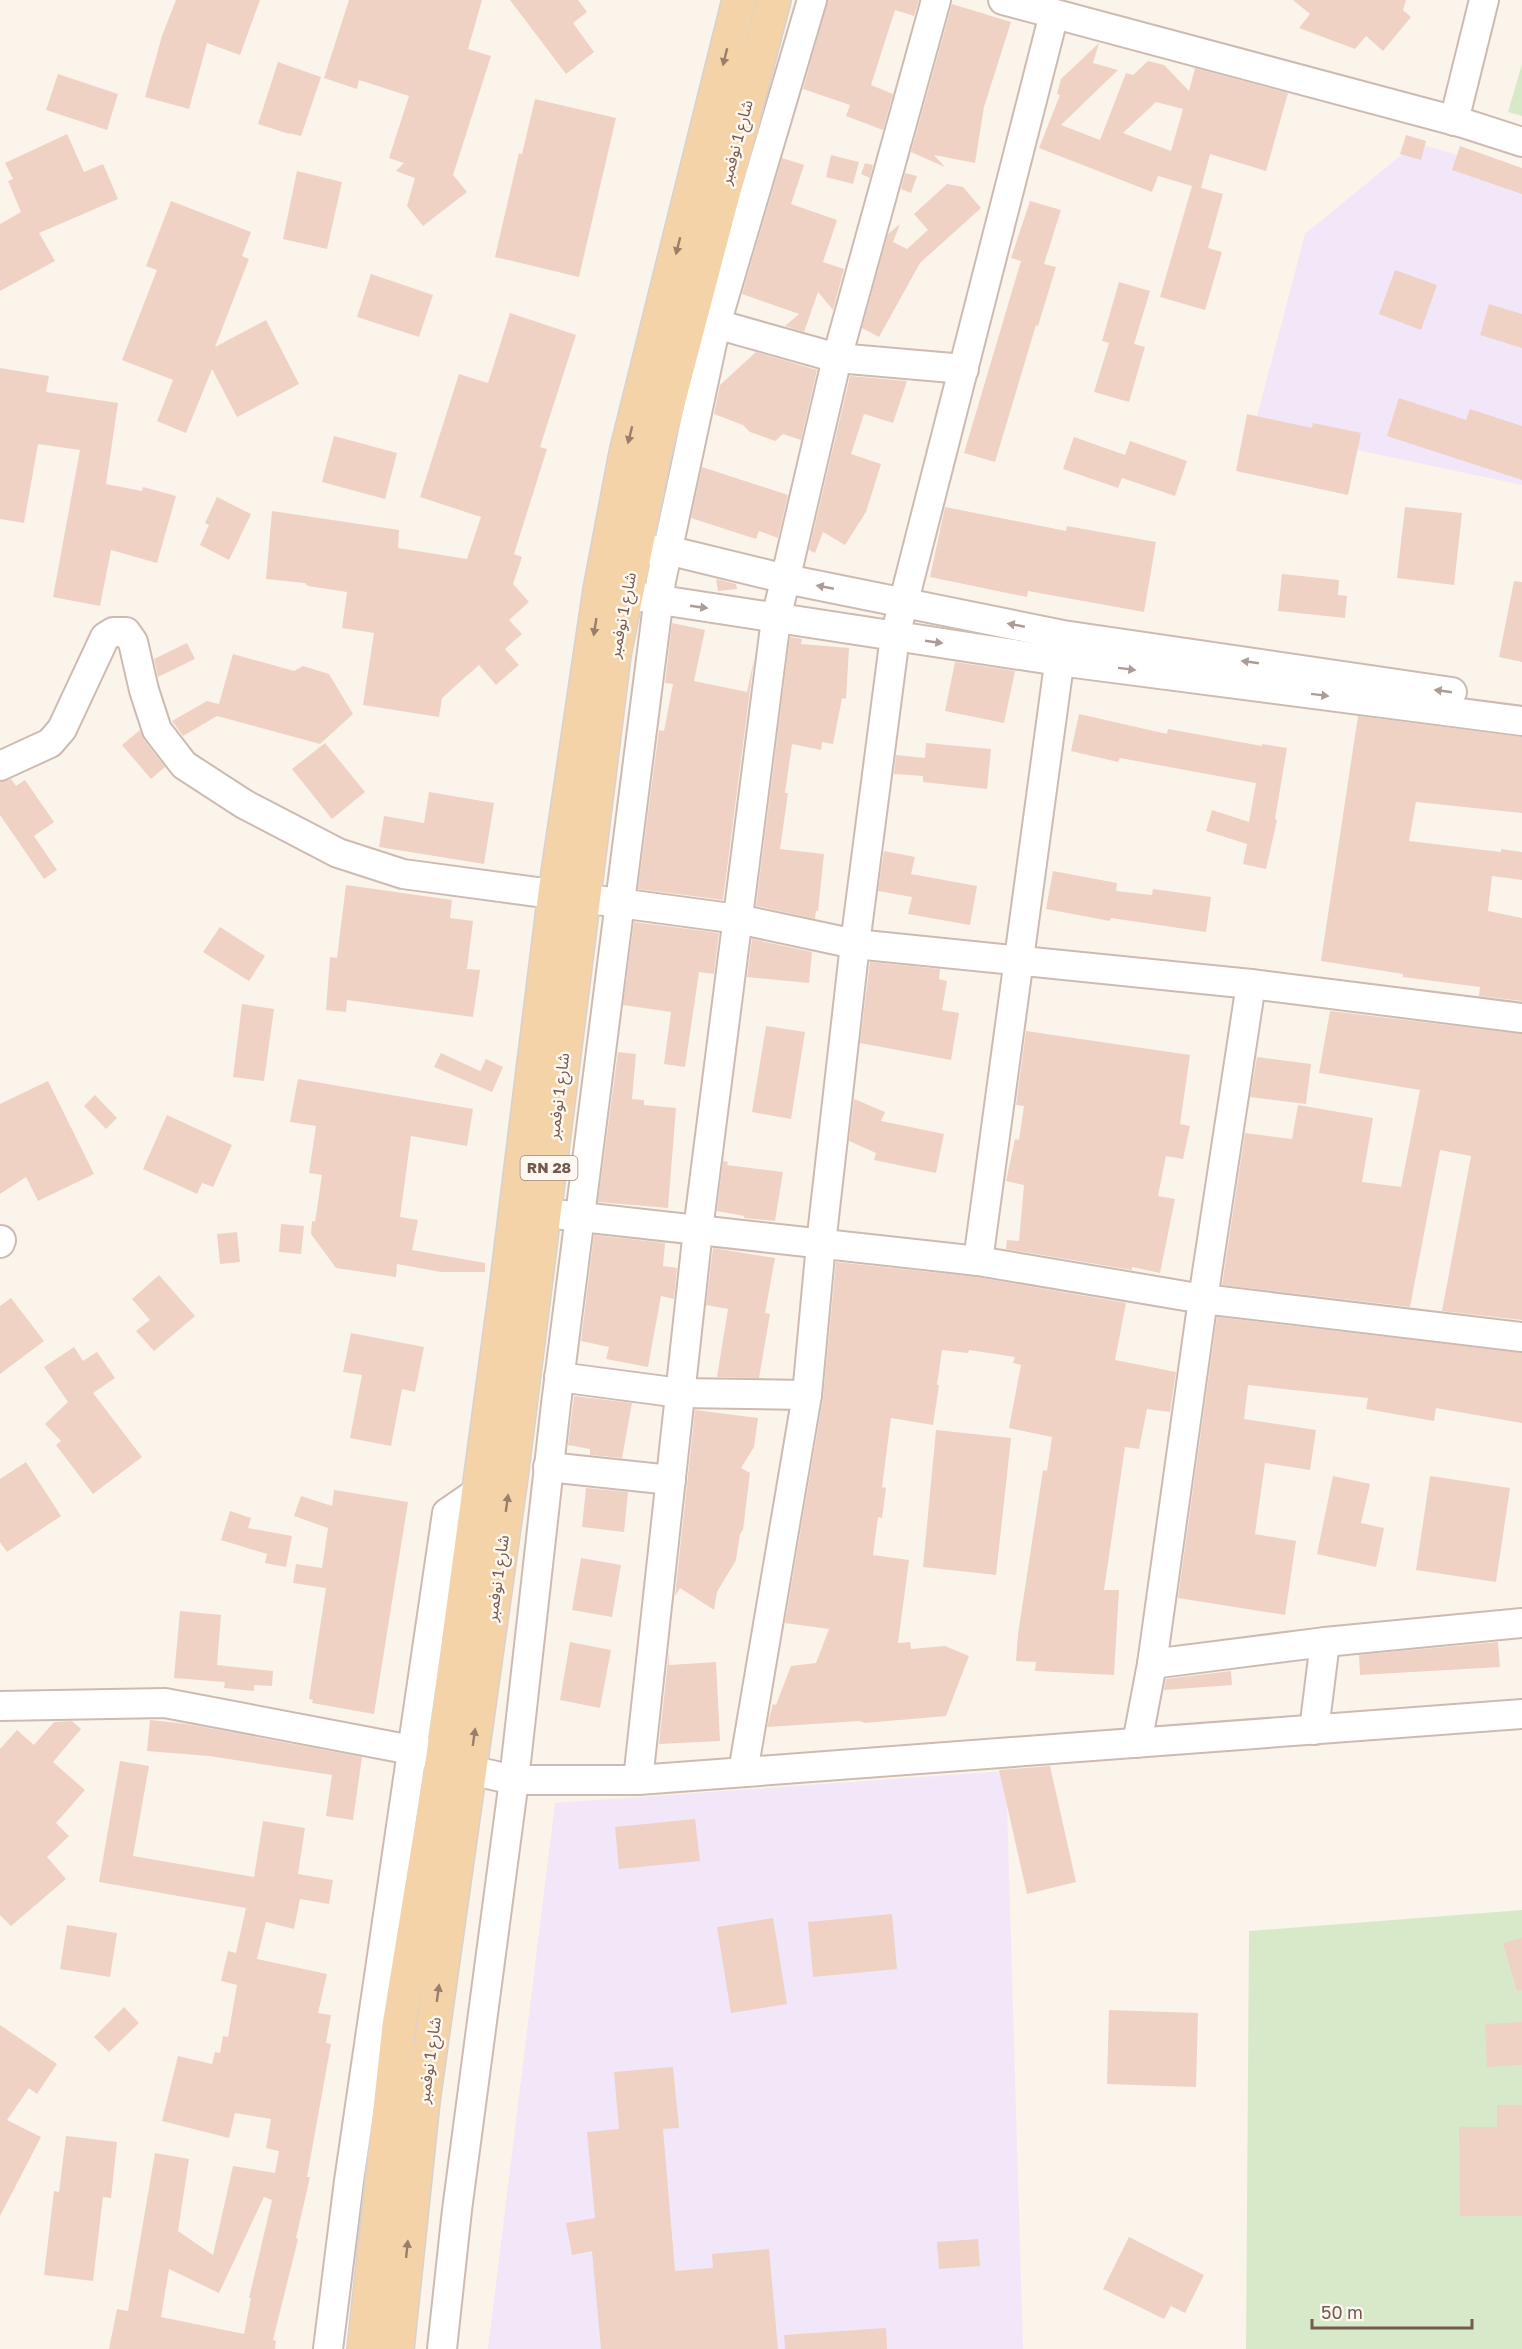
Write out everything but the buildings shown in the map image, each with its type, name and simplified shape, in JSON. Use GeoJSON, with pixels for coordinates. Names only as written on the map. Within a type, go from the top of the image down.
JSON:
{"type":"FeatureCollection","features":[{"type":"Feature","properties":{"kind":"main road","name":"شارع 1 نوفمبر"},"geometry":{"type":"LineString","coordinates":[[622,548],[626,453],[739,0]]}},
{"type":"Feature","properties":{"kind":"main road","name":"شارع 1 نوفمبر"},"geometry":{"type":"LineString","coordinates":[[397,2349],[423,2101],[442,1759],[511,1478],[530,1210],[569,896],[613,592],[622,548],[655,452],[774,0]]}},
{"type":"Feature","properties":{"kind":"main road","name":"شارع 1 نوفمبر"},"geometry":{"type":"LineString","coordinates":[[364,2349],[399,2026],[442,1759],[478,1491],[530,1210]]}},
{"type":"Feature","properties":{"kind":"street"},"geometry":{"type":"LineString","coordinates":[[442,2349],[457,2210],[514,1780],[548,1467],[658,601],[667,549],[716,324],[812,0]]}},
{"type":"Feature","properties":{"kind":"street"},"geometry":{"type":"LineString","coordinates":[[638,1780],[698,1230],[776,619],[837,358],[936,0]]}},
{"type":"Feature","properties":{"kind":"street"},"geometry":{"type":"LineString","coordinates":[[1003,0],[1522,142]]}},
{"type":"Feature","properties":{"kind":"street"},"geometry":{"type":"LineString","coordinates":[[1454,122],[1484,0]]}},
{"type":"Feature","properties":{"kind":"street"},"geometry":{"type":"LineString","coordinates":[[743,1772],[807,1395],[821,1244],[855,944],[895,636],[1054,14]]}},
{"type":"Feature","properties":{"kind":"street"},"geometry":{"type":"LineString","coordinates":[[716,324],[837,358],[964,369]]}},
{"type":"Feature","properties":{"kind":"street"},"geometry":{"type":"LineString","coordinates":[[622,548],[667,549],[786,579],[905,603],[1061,648],[1522,721]]}},
{"type":"Feature","properties":{"kind":"street"},"geometry":{"type":"LineString","coordinates":[[613,592],[658,601],[895,636],[1061,648],[1522,703]]}},
{"type":"Feature","properties":{"kind":"street"},"geometry":{"type":"LineString","coordinates":[[0,766],[50,743],[63,729],[105,638],[113,632],[126,632],[133,642],[144,690],[157,730],[184,765],[244,804],[338,853],[403,874],[738,919],[855,944],[1251,984],[1522,1018]]}},
{"type":"Feature","properties":{"kind":"street"},"geometry":{"type":"LineString","coordinates":[[978,1261],[1061,648]]}},
{"type":"Feature","properties":{"kind":"street"},"geometry":{"type":"LineString","coordinates":[[1137,1743],[1152,1664],[1203,1299],[1251,984]]}},
{"type":"Feature","properties":{"kind":"street"},"geometry":{"type":"LineString","coordinates":[[530,1210],[978,1261],[1203,1299],[1522,1337]]}},
{"type":"Feature","properties":{"kind":"street"},"geometry":{"type":"LineString","coordinates":[[560,1377],[680,1393],[807,1395]]}},
{"type":"Feature","properties":{"kind":"street"},"geometry":{"type":"LineString","coordinates":[[548,1467],[671,1480]]}},
{"type":"Feature","properties":{"kind":"street"},"geometry":{"type":"LineString","coordinates":[[1152,1664],[1325,1641],[1522,1623]]}},
{"type":"Feature","properties":{"kind":"street"},"geometry":{"type":"LineString","coordinates":[[1314,1730],[1325,1641]]}},
{"type":"Feature","properties":{"kind":"street"},"geometry":{"type":"LineString","coordinates":[[0,1706],[165,1703],[442,1759],[514,1780],[638,1780],[1522,1714]]}},
{"type":"Feature","properties":{"kind":"street"},"geometry":{"type":"LineString","coordinates":[[327,2349],[350,2170],[442,1759]]}},
{"type":"Feature","properties":{"kind":"street"},"geometry":{"type":"LineString","coordinates":[[350,2170],[383,2172]]}},
{"type":"Feature","properties":{"kind":"street"},"geometry":{"type":"LineString","coordinates":[[336,2282],[404,2287]]}},
{"type":"Feature","properties":{"kind":"shaded area"},"geometry":{"type":"Polygon","coordinates":[[[1416,143],[1522,173],[1522,485],[1254,428],[1305,234],[1416,143]]]}},
{"type":"Feature","properties":{"kind":"shaded area"},"geometry":{"type":"Polygon","coordinates":[[[1006,1771],[1023,2349],[488,2349],[555,1803],[1006,1771]]]}},
{"type":"Feature","properties":{"kind":"green space"},"geometry":{"type":"Polygon","coordinates":[[[1522,64],[1522,116],[1508,112],[1522,64]]]}},
{"type":"Feature","properties":{"kind":"green space"},"geometry":{"type":"Polygon","coordinates":[[[1522,1910],[1522,2349],[1246,2349],[1249,1931],[1522,1910]]]}}]}
